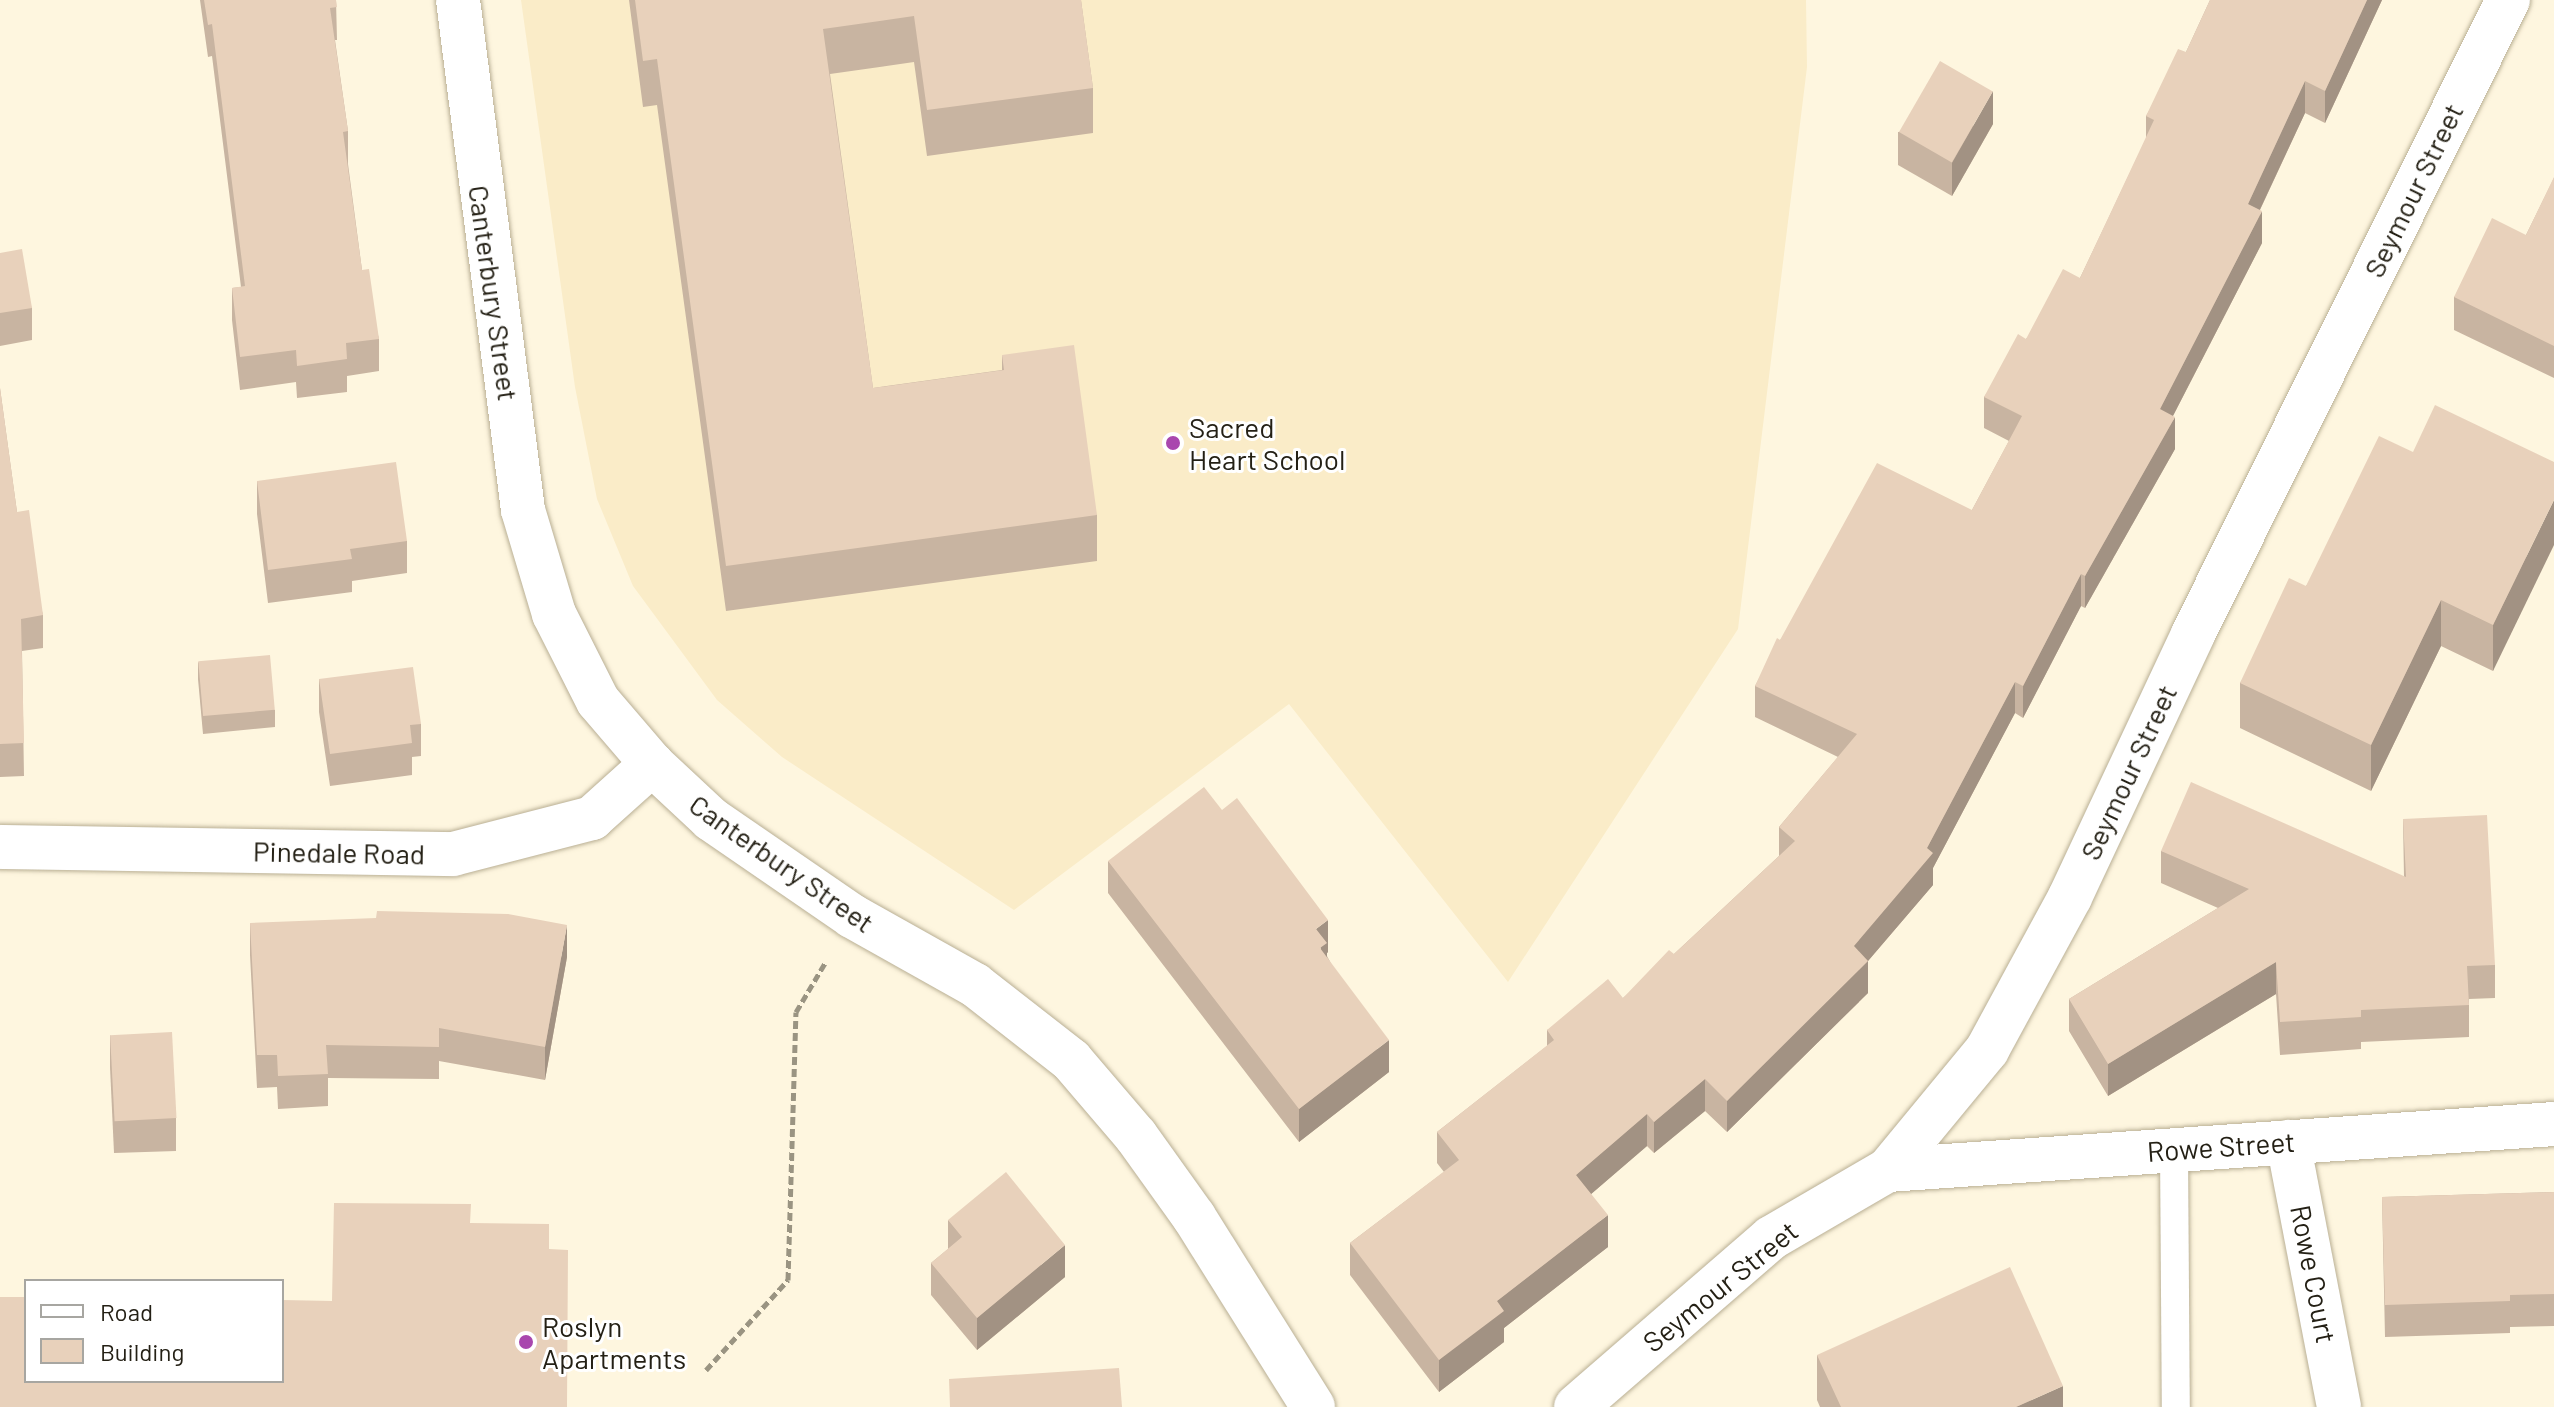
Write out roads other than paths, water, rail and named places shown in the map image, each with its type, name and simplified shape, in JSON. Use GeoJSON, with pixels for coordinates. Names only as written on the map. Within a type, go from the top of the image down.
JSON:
{"type":"FeatureCollection","features":[{"type":"Feature","properties":{"kind":"street","name":"Canterbury Street"},"geometry":{"type":"LineString","coordinates":[[458,0],[523,510],[554,614],[598,701],[652,764],[711,819],[852,916],[975,985],[1071,1060],[1136,1136],[1186,1206],[1313,1407]]}},
{"type":"Feature","properties":{"kind":"street","name":"Seymour Street"},"geometry":{"type":"LineString","coordinates":[[1576,1407],[1771,1238],[1888,1170],[1987,1050],[2070,897],[2193,634],[2508,0]]}},
{"type":"Feature","properties":{"kind":"street","name":"Pinedale Road"},"geometry":{"type":"LineString","coordinates":[[0,847],[453,854],[592,818],[652,764]]}},
{"type":"Feature","properties":{"kind":"street","name":"Rowe Street"},"geometry":{"type":"LineString","coordinates":[[1888,1170],[2554,1124]]}},
{"type":"Feature","properties":{"kind":"street","name":"Rowe Court"},"geometry":{"type":"LineString","coordinates":[[2288,1142],[2339,1407]]}},
{"type":"Feature","properties":{"kind":"lane"},"geometry":{"type":"LineString","coordinates":[[2174,1149],[2176,1407]]}},
{"type":"Feature","properties":{"kind":"place","name":"Sacred Heart School"},"geometry":{"type":"Point","coordinates":[1173,443]}},
{"type":"Feature","properties":{"kind":"place","name":"Roslyn Apartments"},"geometry":{"type":"Point","coordinates":[526,1342]}}]}
